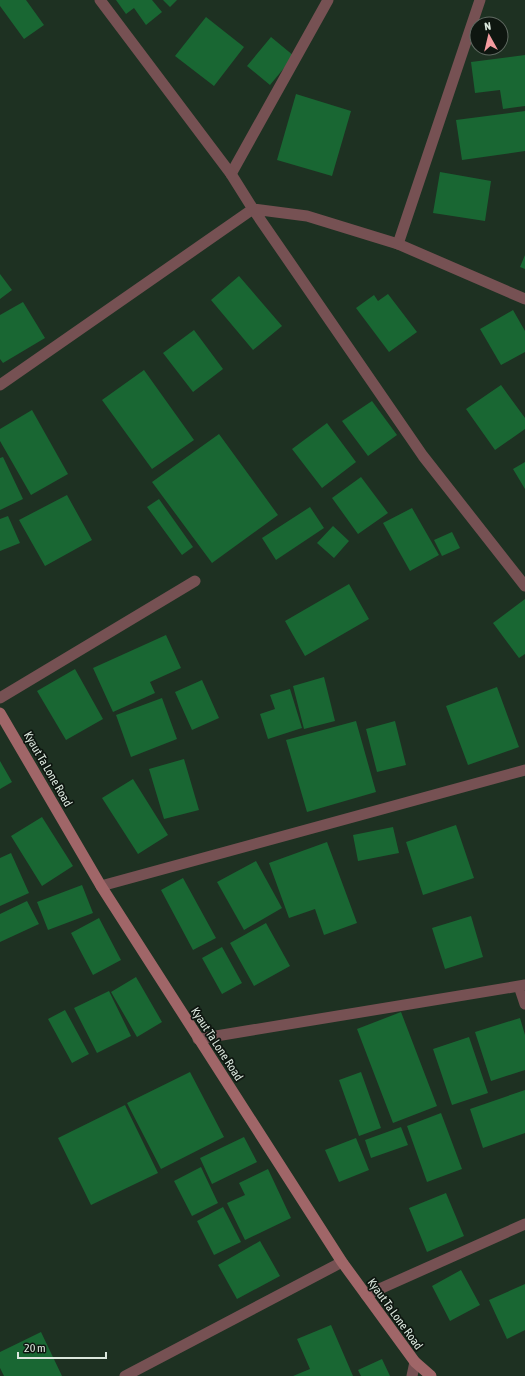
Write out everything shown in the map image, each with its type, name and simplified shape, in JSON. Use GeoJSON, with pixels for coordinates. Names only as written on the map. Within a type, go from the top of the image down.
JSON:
{"type":"FeatureCollection","features":[{"type":"Feature","properties":{"kind":"main road","name":"Kyaut Ta Lone Road"},"geometry":{"type":"LineString","coordinates":[[0,714],[101,886],[342,1262],[415,1362],[431,1376]]}},
{"type":"Feature","properties":{"kind":"street"},"geometry":{"type":"LineString","coordinates":[[100,0],[231,174],[253,209],[423,456],[525,586]]}},
{"type":"Feature","properties":{"kind":"street"},"geometry":{"type":"LineString","coordinates":[[231,174],[328,0]]}},
{"type":"Feature","properties":{"kind":"street"},"geometry":{"type":"LineString","coordinates":[[398,244],[480,0]]}},
{"type":"Feature","properties":{"kind":"street"},"geometry":{"type":"LineString","coordinates":[[0,385],[253,209],[307,216],[398,244],[525,299]]}},
{"type":"Feature","properties":{"kind":"street"},"geometry":{"type":"LineString","coordinates":[[0,698],[195,581]]}},
{"type":"Feature","properties":{"kind":"street"},"geometry":{"type":"LineString","coordinates":[[101,886],[525,770]]}},
{"type":"Feature","properties":{"kind":"street"},"geometry":{"type":"LineString","coordinates":[[198,1039],[522,985],[525,1004]]}},
{"type":"Feature","properties":{"kind":"street"},"geometry":{"type":"LineString","coordinates":[[366,1295],[525,1224]]}},
{"type":"Feature","properties":{"kind":"street"},"geometry":{"type":"LineString","coordinates":[[125,1376],[342,1262]]}},
{"type":"Feature","properties":{"kind":"street"},"geometry":{"type":"LineString","coordinates":[[412,1376],[415,1362]]}},
{"type":"Feature","properties":{"kind":"building"},"geometry":{"type":"Polygon","coordinates":[[[0,0],[26,0],[44,25],[24,39],[0,6],[0,0]]]}},
{"type":"Feature","properties":{"kind":"building"},"geometry":{"type":"Polygon","coordinates":[[[116,0],[152,0],[162,12],[146,25],[134,8],[126,14],[116,0]]]}},
{"type":"Feature","properties":{"kind":"building"},"geometry":{"type":"Polygon","coordinates":[[[163,0],[177,0],[170,7],[163,0]]]}},
{"type":"Feature","properties":{"kind":"building"},"geometry":{"type":"Polygon","coordinates":[[[206,17],[244,47],[214,86],[175,56],[206,17]]]}},
{"type":"Feature","properties":{"kind":"building"},"geometry":{"type":"Polygon","coordinates":[[[271,37],[294,56],[270,85],[247,66],[271,37]]]}},
{"type":"Feature","properties":{"kind":"building"},"geometry":{"type":"Polygon","coordinates":[[[525,55],[525,106],[503,109],[500,90],[475,93],[471,62],[525,55]]]}},
{"type":"Feature","properties":{"kind":"building"},"geometry":{"type":"Polygon","coordinates":[[[296,94],[351,111],[332,176],[277,160],[296,94]]]}},
{"type":"Feature","properties":{"kind":"building"},"geometry":{"type":"Polygon","coordinates":[[[525,111],[525,151],[462,160],[456,120],[525,111]]]}},
{"type":"Feature","properties":{"kind":"building"},"geometry":{"type":"Polygon","coordinates":[[[440,172],[491,181],[485,221],[433,213],[440,172]]]}},
{"type":"Feature","properties":{"kind":"building"},"geometry":{"type":"Polygon","coordinates":[[[525,255],[525,269],[520,267],[525,255]]]}},
{"type":"Feature","properties":{"kind":"building"},"geometry":{"type":"Polygon","coordinates":[[[0,274],[12,290],[0,299],[0,274]]]}},
{"type":"Feature","properties":{"kind":"building"},"geometry":{"type":"Polygon","coordinates":[[[239,276],[282,326],[253,350],[211,300],[239,276]]]}},
{"type":"Feature","properties":{"kind":"building"},"geometry":{"type":"Polygon","coordinates":[[[388,294],[417,332],[389,352],[356,308],[374,295],[378,301],[388,294]]]}},
{"type":"Feature","properties":{"kind":"building"},"geometry":{"type":"Polygon","coordinates":[[[23,302],[45,338],[3,363],[0,359],[0,315],[23,302]]]}},
{"type":"Feature","properties":{"kind":"building"},"geometry":{"type":"Polygon","coordinates":[[[513,310],[525,331],[525,352],[501,365],[480,329],[513,310]]]}},
{"type":"Feature","properties":{"kind":"building"},"geometry":{"type":"Polygon","coordinates":[[[194,330],[223,369],[193,392],[163,353],[194,330]]]}},
{"type":"Feature","properties":{"kind":"building"},"geometry":{"type":"Polygon","coordinates":[[[144,370],[194,440],[152,469],[102,400],[144,370]]]}},
{"type":"Feature","properties":{"kind":"building"},"geometry":{"type":"Polygon","coordinates":[[[501,385],[525,418],[525,429],[495,450],[466,409],[501,385]]]}},
{"type":"Feature","properties":{"kind":"building"},"geometry":{"type":"Polygon","coordinates":[[[372,401],[397,435],[368,456],[342,421],[372,401]]]}},
{"type":"Feature","properties":{"kind":"building"},"geometry":{"type":"Polygon","coordinates":[[[32,410],[68,474],[31,495],[0,441],[0,429],[32,410]]]}},
{"type":"Feature","properties":{"kind":"building"},"geometry":{"type":"Polygon","coordinates":[[[327,423],[356,462],[322,488],[292,449],[327,423]]]}},
{"type":"Feature","properties":{"kind":"building"},"geometry":{"type":"Polygon","coordinates":[[[219,434],[278,515],[212,563],[152,482],[219,434]]]}},
{"type":"Feature","properties":{"kind":"building"},"geometry":{"type":"Polygon","coordinates":[[[3,457],[23,499],[0,510],[0,458],[3,457]]]}},
{"type":"Feature","properties":{"kind":"building"},"geometry":{"type":"Polygon","coordinates":[[[525,462],[525,489],[513,469],[525,462]]]}},
{"type":"Feature","properties":{"kind":"building"},"geometry":{"type":"Polygon","coordinates":[[[361,477],[388,513],[358,534],[332,498],[361,477]]]}},
{"type":"Feature","properties":{"kind":"building"},"geometry":{"type":"Polygon","coordinates":[[[67,495],[92,540],[45,566],[19,520],[67,495]]]}},
{"type":"Feature","properties":{"kind":"building"},"geometry":{"type":"Polygon","coordinates":[[[159,499],[193,547],[182,555],[147,507],[159,499]]]}},
{"type":"Feature","properties":{"kind":"building"},"geometry":{"type":"Polygon","coordinates":[[[310,507],[324,528],[276,560],[262,538],[310,507]]]}},
{"type":"Feature","properties":{"kind":"building"},"geometry":{"type":"Polygon","coordinates":[[[412,508],[439,555],[410,571],[383,523],[412,508]]]}},
{"type":"Feature","properties":{"kind":"building"},"geometry":{"type":"Polygon","coordinates":[[[8,516],[20,543],[0,551],[0,519],[8,516]]]}},
{"type":"Feature","properties":{"kind":"building"},"geometry":{"type":"Polygon","coordinates":[[[333,526],[349,541],[334,558],[317,543],[333,526]]]}},
{"type":"Feature","properties":{"kind":"building"},"geometry":{"type":"Polygon","coordinates":[[[452,532],[460,548],[442,556],[434,540],[452,532]]]}},
{"type":"Feature","properties":{"kind":"building"},"geometry":{"type":"Polygon","coordinates":[[[349,584],[369,619],[305,656],[285,621],[349,584]]]}},
{"type":"Feature","properties":{"kind":"building"},"geometry":{"type":"Polygon","coordinates":[[[525,599],[525,654],[519,658],[493,623],[525,599]]]}},
{"type":"Feature","properties":{"kind":"building"},"geometry":{"type":"Polygon","coordinates":[[[166,635],[181,668],[150,682],[155,693],[113,712],[93,668],[166,635]]]}},
{"type":"Feature","properties":{"kind":"building"},"geometry":{"type":"Polygon","coordinates":[[[75,669],[103,719],[66,740],[37,691],[75,669]]]}},
{"type":"Feature","properties":{"kind":"building"},"geometry":{"type":"Polygon","coordinates":[[[324,677],[335,721],[304,729],[293,686],[324,677]]]}},
{"type":"Feature","properties":{"kind":"building"},"geometry":{"type":"Polygon","coordinates":[[[202,680],[219,718],[192,730],[175,692],[202,680]]]}},
{"type":"Feature","properties":{"kind":"building"},"geometry":{"type":"Polygon","coordinates":[[[497,687],[519,747],[468,765],[446,706],[497,687]]]}},
{"type":"Feature","properties":{"kind":"building"},"geometry":{"type":"Polygon","coordinates":[[[290,689],[302,728],[268,739],[260,714],[275,709],[270,695],[290,689]]]}},
{"type":"Feature","properties":{"kind":"building"},"geometry":{"type":"Polygon","coordinates":[[[162,698],[177,739],[131,757],[116,715],[162,698]]]}},
{"type":"Feature","properties":{"kind":"building"},"geometry":{"type":"Polygon","coordinates":[[[356,721],[376,792],[307,812],[286,740],[356,721]]]}},
{"type":"Feature","properties":{"kind":"building"},"geometry":{"type":"Polygon","coordinates":[[[395,721],[406,765],[377,772],[366,729],[395,721]]]}},
{"type":"Feature","properties":{"kind":"building"},"geometry":{"type":"Polygon","coordinates":[[[184,759],[199,810],[164,819],[149,769],[184,759]]]}},
{"type":"Feature","properties":{"kind":"building"},"geometry":{"type":"Polygon","coordinates":[[[0,761],[12,782],[0,789],[0,761]]]}},
{"type":"Feature","properties":{"kind":"building"},"geometry":{"type":"Polygon","coordinates":[[[133,779],[168,835],[138,854],[102,798],[133,779]]]}},
{"type":"Feature","properties":{"kind":"building"},"geometry":{"type":"Polygon","coordinates":[[[42,817],[73,866],[42,886],[11,836],[42,817]]]}},
{"type":"Feature","properties":{"kind":"building"},"geometry":{"type":"Polygon","coordinates":[[[456,825],[474,878],[423,895],[406,842],[456,825]]]}},
{"type":"Feature","properties":{"kind":"building"},"geometry":{"type":"Polygon","coordinates":[[[393,827],[399,853],[358,861],[353,835],[393,827]]]}},
{"type":"Feature","properties":{"kind":"building"},"geometry":{"type":"Polygon","coordinates":[[[327,842],[357,923],[324,935],[315,909],[289,918],[269,863],[327,842]]]}},
{"type":"Feature","properties":{"kind":"building"},"geometry":{"type":"Polygon","coordinates":[[[11,853],[29,893],[0,906],[0,858],[11,853]]]}},
{"type":"Feature","properties":{"kind":"building"},"geometry":{"type":"Polygon","coordinates":[[[256,861],[282,908],[244,930],[217,882],[256,861]]]}},
{"type":"Feature","properties":{"kind":"building"},"geometry":{"type":"Polygon","coordinates":[[[183,878],[216,938],[193,950],[161,890],[183,878]]]}},
{"type":"Feature","properties":{"kind":"building"},"geometry":{"type":"Polygon","coordinates":[[[82,885],[93,913],[48,930],[37,902],[82,885]]]}},
{"type":"Feature","properties":{"kind":"building"},"geometry":{"type":"Polygon","coordinates":[[[27,901],[39,924],[0,942],[0,914],[27,901]]]}},
{"type":"Feature","properties":{"kind":"building"},"geometry":{"type":"Polygon","coordinates":[[[471,916],[483,957],[445,969],[432,928],[471,916]]]}},
{"type":"Feature","properties":{"kind":"building"},"geometry":{"type":"Polygon","coordinates":[[[99,918],[121,960],[93,975],[71,933],[99,918]]]}},
{"type":"Feature","properties":{"kind":"building"},"geometry":{"type":"Polygon","coordinates":[[[266,923],[290,966],[254,986],[230,943],[266,923]]]}},
{"type":"Feature","properties":{"kind":"building"},"geometry":{"type":"Polygon","coordinates":[[[222,947],[242,983],[222,994],[202,958],[222,947]]]}},
{"type":"Feature","properties":{"kind":"building"},"geometry":{"type":"Polygon","coordinates":[[[136,977],[162,1022],[137,1037],[111,992],[136,977]]]}},
{"type":"Feature","properties":{"kind":"building"},"geometry":{"type":"Polygon","coordinates":[[[109,991],[131,1036],[97,1053],[74,1008],[109,991]]]}},
{"type":"Feature","properties":{"kind":"building"},"geometry":{"type":"Polygon","coordinates":[[[65,1010],[89,1054],[72,1063],[48,1019],[65,1010]]]}},
{"type":"Feature","properties":{"kind":"building"},"geometry":{"type":"Polygon","coordinates":[[[401,1012],[437,1106],[393,1123],[357,1029],[401,1012]]]}},
{"type":"Feature","properties":{"kind":"building"},"geometry":{"type":"Polygon","coordinates":[[[520,1018],[525,1035],[525,1070],[491,1081],[475,1032],[520,1018]]]}},
{"type":"Feature","properties":{"kind":"building"},"geometry":{"type":"Polygon","coordinates":[[[469,1037],[488,1093],[452,1105],[433,1049],[469,1037]]]}},
{"type":"Feature","properties":{"kind":"building"},"geometry":{"type":"Polygon","coordinates":[[[190,1072],[224,1137],[161,1169],[127,1103],[190,1072]]]}},
{"type":"Feature","properties":{"kind":"building"},"geometry":{"type":"Polygon","coordinates":[[[361,1072],[381,1128],[359,1136],[339,1080],[361,1072]]]}},
{"type":"Feature","properties":{"kind":"building"},"geometry":{"type":"Polygon","coordinates":[[[525,1090],[525,1133],[483,1148],[470,1109],[525,1090]]]}},
{"type":"Feature","properties":{"kind":"building"},"geometry":{"type":"Polygon","coordinates":[[[125,1105],[158,1173],[91,1205],[58,1138],[125,1105]]]}},
{"type":"Feature","properties":{"kind":"building"},"geometry":{"type":"Polygon","coordinates":[[[441,1113],[462,1169],[427,1182],[407,1126],[441,1113]]]}},
{"type":"Feature","properties":{"kind":"building"},"geometry":{"type":"Polygon","coordinates":[[[401,1127],[408,1145],[371,1158],[365,1140],[401,1127]]]}},
{"type":"Feature","properties":{"kind":"building"},"geometry":{"type":"Polygon","coordinates":[[[244,1137],[257,1162],[212,1184],[200,1158],[244,1137]]]}},
{"type":"Feature","properties":{"kind":"building"},"geometry":{"type":"Polygon","coordinates":[[[356,1138],[369,1170],[339,1182],[325,1150],[356,1138]]]}},
{"type":"Feature","properties":{"kind":"building"},"geometry":{"type":"Polygon","coordinates":[[[201,1167],[218,1203],[192,1216],[174,1181],[201,1167]]]}},
{"type":"Feature","properties":{"kind":"building"},"geometry":{"type":"Polygon","coordinates":[[[268,1169],[291,1218],[245,1240],[227,1203],[245,1195],[239,1183],[268,1169]]]}},
{"type":"Feature","properties":{"kind":"building"},"geometry":{"type":"Polygon","coordinates":[[[446,1193],[464,1236],[427,1252],[409,1208],[446,1193]]]}},
{"type":"Feature","properties":{"kind":"building"},"geometry":{"type":"Polygon","coordinates":[[[223,1207],[241,1242],[214,1255],[197,1221],[223,1207]]]}},
{"type":"Feature","properties":{"kind":"building"},"geometry":{"type":"Polygon","coordinates":[[[260,1241],[280,1276],[237,1299],[218,1265],[260,1241]]]}},
{"type":"Feature","properties":{"kind":"building"},"geometry":{"type":"Polygon","coordinates":[[[461,1270],[480,1305],[450,1321],[432,1286],[461,1270]]]}},
{"type":"Feature","properties":{"kind":"building"},"geometry":{"type":"Polygon","coordinates":[[[525,1284],[525,1330],[507,1339],[489,1300],[525,1284]]]}},
{"type":"Feature","properties":{"kind":"building"},"geometry":{"type":"Polygon","coordinates":[[[331,1325],[353,1376],[293,1376],[310,1369],[297,1339],[331,1325]]]}},
{"type":"Feature","properties":{"kind":"building"},"geometry":{"type":"Polygon","coordinates":[[[41,1332],[62,1376],[4,1376],[0,1368],[0,1352],[41,1332]]]}},
{"type":"Feature","properties":{"kind":"building"},"geometry":{"type":"Polygon","coordinates":[[[382,1359],[390,1376],[361,1376],[358,1370],[382,1359]]]}}]}
